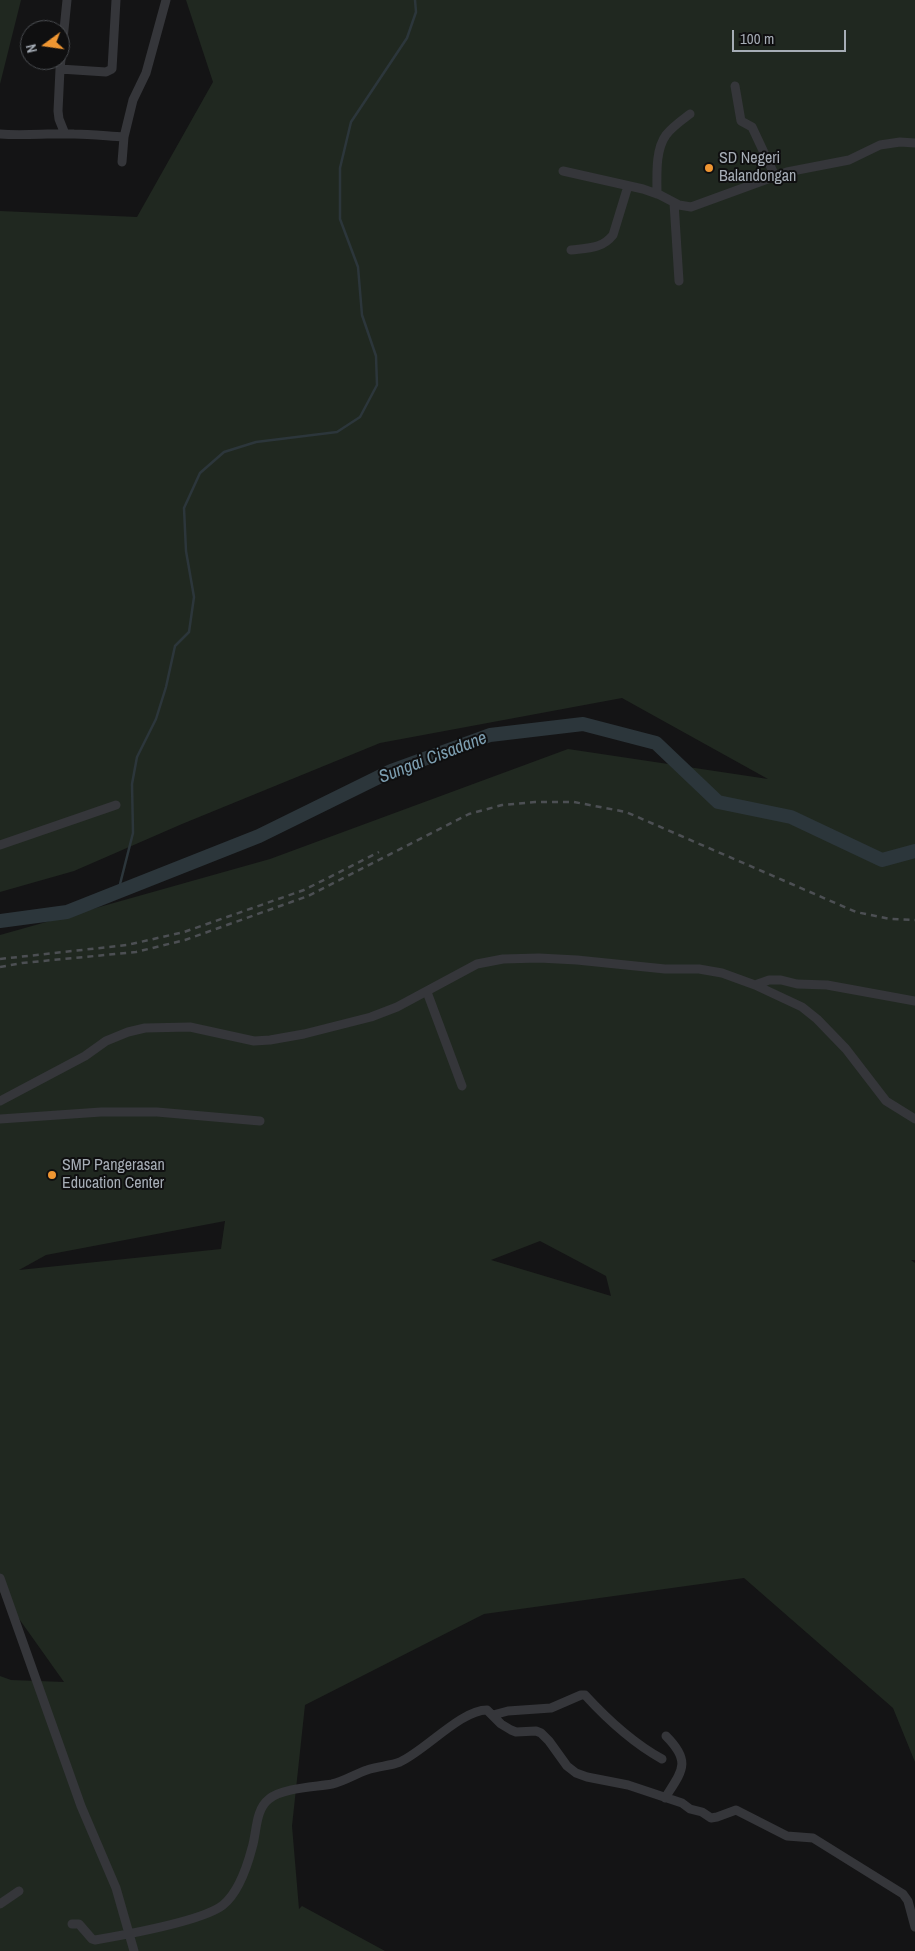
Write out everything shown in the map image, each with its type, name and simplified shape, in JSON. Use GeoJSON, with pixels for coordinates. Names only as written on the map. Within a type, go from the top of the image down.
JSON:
{"type":"FeatureCollection","features":[{"type":"Feature","properties":{"kind":"street"},"geometry":{"type":"LineString","coordinates":[[65,20],[67,0]]}},
{"type":"Feature","properties":{"kind":"street"},"geometry":{"type":"LineString","coordinates":[[70,70],[106,72],[112,69],[116,0]]}},
{"type":"Feature","properties":{"kind":"street"},"geometry":{"type":"LineString","coordinates":[[122,162],[124,138],[133,100],[146,73],[166,0]]}},
{"type":"Feature","properties":{"kind":"street"},"geometry":{"type":"LineString","coordinates":[[60,70],[58,111],[65,134]]}},
{"type":"Feature","properties":{"kind":"street"},"geometry":{"type":"LineString","coordinates":[[735,86],[741,121],[752,127],[775,176]]}},
{"type":"Feature","properties":{"kind":"street"},"geometry":{"type":"LineString","coordinates":[[657,194],[661,146],[669,131],[690,114]]}},
{"type":"Feature","properties":{"kind":"street"},"geometry":{"type":"LineString","coordinates":[[0,134],[65,134],[124,138]]}},
{"type":"Feature","properties":{"kind":"street"},"geometry":{"type":"LineString","coordinates":[[563,171],[657,194],[683,206],[695,206],[801,168],[849,160],[880,145],[915,142]]}},
{"type":"Feature","properties":{"kind":"street"},"geometry":{"type":"LineString","coordinates":[[571,250],[600,245],[610,239],[614,234],[628,186]]}},
{"type":"Feature","properties":{"kind":"street"},"geometry":{"type":"LineString","coordinates":[[674,203],[679,281]]}},
{"type":"Feature","properties":{"kind":"street"},"geometry":{"type":"LineString","coordinates":[[0,845],[116,805]]}},
{"type":"Feature","properties":{"kind":"street"},"geometry":{"type":"LineString","coordinates":[[0,1101],[85,1056],[106,1042],[136,1030],[190,1027],[245,1040],[270,1040],[319,1031],[371,1017],[427,992],[477,964],[516,959],[577,960],[665,969],[699,968],[755,985],[802,1008],[817,1018],[846,1049],[886,1101],[915,1119]]}},
{"type":"Feature","properties":{"kind":"street"},"geometry":{"type":"LineString","coordinates":[[755,985],[769,980],[781,980],[915,1001]]}},
{"type":"Feature","properties":{"kind":"street"},"geometry":{"type":"LineString","coordinates":[[427,992],[462,1086]]}},
{"type":"Feature","properties":{"kind":"street"},"geometry":{"type":"LineString","coordinates":[[0,1119],[101,1112],[157,1112],[260,1121]]}},
{"type":"Feature","properties":{"kind":"street"},"geometry":{"type":"LineString","coordinates":[[0,1578],[81,1806],[116,1888],[134,1951]]}},
{"type":"Feature","properties":{"kind":"street"},"geometry":{"type":"LineString","coordinates":[[493,1715],[508,1711],[551,1708],[585,1695],[603,1714],[647,1750],[662,1759]]}},
{"type":"Feature","properties":{"kind":"street"},"geometry":{"type":"LineString","coordinates":[[72,1924],[79,1924],[92,1939],[129,1934],[208,1912],[226,1902],[241,1880],[252,1848],[259,1816],[270,1798],[282,1793],[338,1782],[369,1769],[396,1764],[475,1712],[487,1710],[501,1724],[516,1732],[536,1731],[540,1733],[550,1741],[567,1766],[576,1773],[628,1785],[682,1803],[690,1809],[702,1812],[711,1818],[736,1810],[787,1836],[813,1838],[903,1894],[908,1901],[915,1927]]}},
{"type":"Feature","properties":{"kind":"street"},"geometry":{"type":"LineString","coordinates":[[665,1798],[680,1773],[682,1760],[678,1748],[666,1736]]}},
{"type":"Feature","properties":{"kind":"street"},"geometry":{"type":"LineString","coordinates":[[0,1904],[20,1891]]}},
{"type":"Feature","properties":{"kind":"shaded area"},"geometry":{"type":"Polygon","coordinates":[[[0,0],[21,0],[0,84],[0,0]]]}},
{"type":"Feature","properties":{"kind":"shaded area"},"geometry":{"type":"Polygon","coordinates":[[[186,0],[915,0],[915,1260],[911,1260],[915,1263],[915,1762],[893,1708],[744,1578],[484,1614],[305,1705],[292,1826],[299,1909],[302,1906],[385,1951],[0,1951],[0,1676],[11,1680],[64,1682],[0,1592],[0,935],[270,859],[568,749],[768,779],[622,698],[380,743],[182,824],[74,871],[0,892],[0,211],[137,217],[213,82],[186,0]],[[225,1221],[46,1255],[19,1270],[221,1249],[225,1221]],[[540,1241],[491,1260],[611,1296],[606,1276],[540,1241]]]}},
{"type":"Feature","properties":{"kind":"waterway"},"geometry":{"type":"LineString","coordinates":[[118,892],[133,833],[132,784],[137,757],[156,719],[166,687],[175,646],[189,632],[194,597],[186,551],[184,508],[200,473],[224,452],[256,442],[337,432],[360,417],[377,385],[376,356],[362,315],[358,267],[340,219],[340,168],[351,122],[407,38],[416,12],[415,0]]}},
{"type":"Feature","properties":{"kind":"waterway","name":"Sungai Cisadane"},"geometry":{"type":"LineString","coordinates":[[0,921],[67,912],[259,836],[391,771],[490,735],[583,724],[656,743],[718,802],[791,817],[882,860],[915,851]]}},
{"type":"Feature","properties":{"kind":"railway"},"geometry":{"type":"LineString","coordinates":[[0,967],[22,963],[136,952],[185,940],[308,896],[469,814],[502,805],[535,802],[574,802],[626,812],[856,912],[890,919],[915,920]]}},
{"type":"Feature","properties":{"kind":"railway"},"geometry":{"type":"LineString","coordinates":[[0,959],[127,945],[184,932],[304,890],[379,852]]}},
{"type":"Feature","properties":{"kind":"place","name":"SD Negeri Balandongan"},"geometry":{"type":"Point","coordinates":[709,168]}},
{"type":"Feature","properties":{"kind":"place","name":"SMP Pangerasan Education Center"},"geometry":{"type":"Point","coordinates":[52,1175]}}]}
